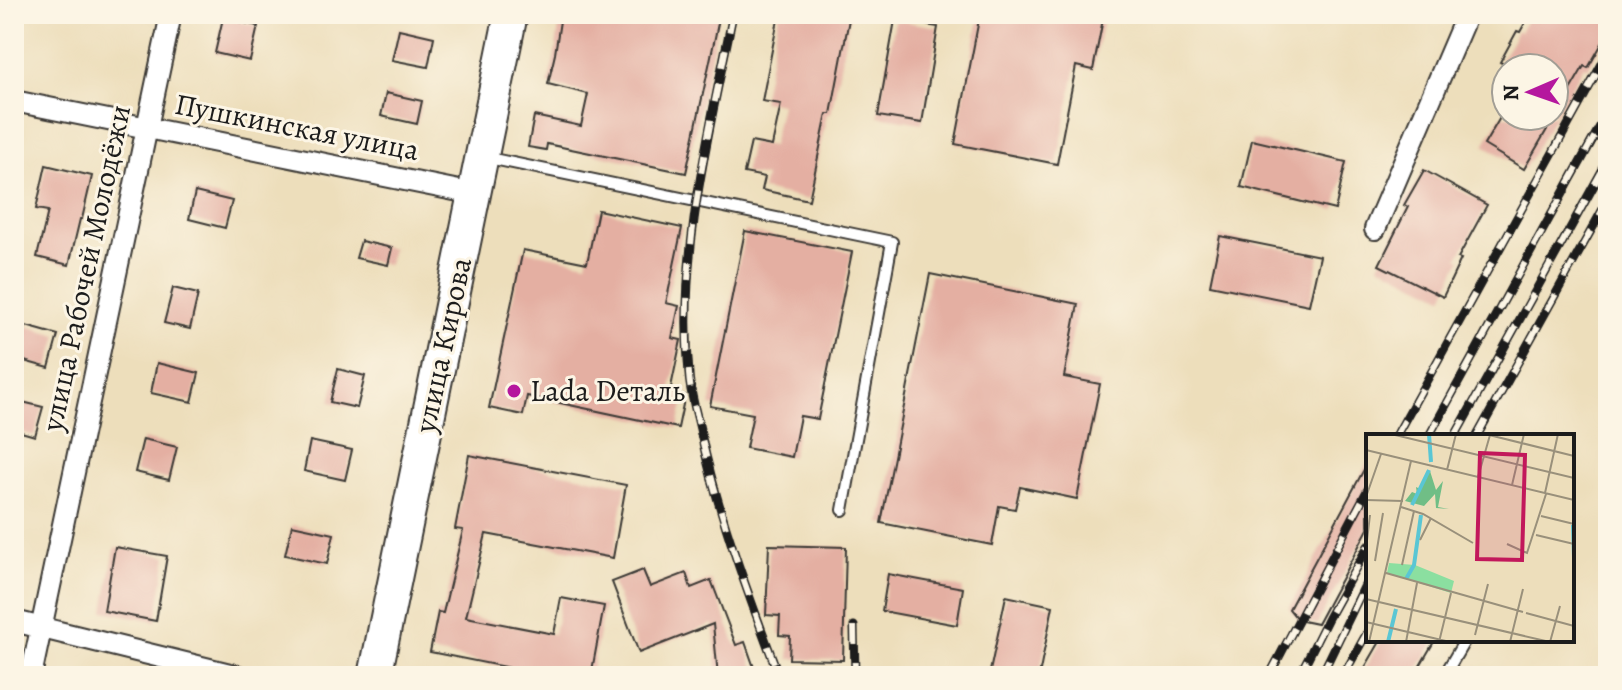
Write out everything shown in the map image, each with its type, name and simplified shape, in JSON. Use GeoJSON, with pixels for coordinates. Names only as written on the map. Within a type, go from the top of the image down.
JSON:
{"type":"FeatureCollection","features":[{"type":"Feature","properties":{"kind":"main road","name":"улица Кирова"},"geometry":{"type":"LineString","coordinates":[[375,676],[511,14]]}},
{"type":"Feature","properties":{"kind":"street","name":"улица Рабочей Молодёжи"},"geometry":{"type":"LineString","coordinates":[[31,676],[171,14]]}},
{"type":"Feature","properties":{"kind":"street"},"geometry":{"type":"LineString","coordinates":[[1375,229],[1467,14]]}},
{"type":"Feature","properties":{"kind":"street","name":"Пушкинская улица"},"geometry":{"type":"LineString","coordinates":[[14,101],[474,194]]}},
{"type":"Feature","properties":{"kind":"street"},"geometry":{"type":"LineString","coordinates":[[14,621],[238,676]]}},
{"type":"Feature","properties":{"kind":"lane"},"geometry":{"type":"LineString","coordinates":[[481,157],[892,242],[843,510]]}},
{"type":"Feature","properties":{"kind":"lane"},"geometry":{"type":"LineString","coordinates":[[1444,676],[1464,642]]}},
{"type":"Feature","properties":{"kind":"building"},"geometry":{"type":"Polygon","coordinates":[[[561,14],[720,14],[686,173],[547,144],[546,150],[528,147],[534,116],[581,126],[588,94],[548,84],[561,14]]]}},
{"type":"Feature","properties":{"kind":"building"},"geometry":{"type":"Polygon","coordinates":[[[779,14],[850,14],[831,114],[827,114],[809,200],[762,190],[765,177],[744,173],[751,142],[772,146],[781,104],[762,101],[779,14]]]}},
{"type":"Feature","properties":{"kind":"building"},"geometry":{"type":"Polygon","coordinates":[[[980,14],[1104,14],[1093,70],[1076,66],[1057,164],[955,144],[980,14]]]}},
{"type":"Feature","properties":{"kind":"building"},"geometry":{"type":"Polygon","coordinates":[[[1530,14],[1608,14],[1608,33],[1588,68],[1584,66],[1570,90],[1570,52],[1505,52],[1517,31],[1520,32],[1530,14]]]}},
{"type":"Feature","properties":{"kind":"building"},"geometry":{"type":"Polygon","coordinates":[[[223,18],[258,26],[250,61],[215,53],[223,18]]]}},
{"type":"Feature","properties":{"kind":"building"},"geometry":{"type":"Polygon","coordinates":[[[895,20],[938,27],[922,123],[878,116],[895,20]]]}},
{"type":"Feature","properties":{"kind":"building"},"geometry":{"type":"Polygon","coordinates":[[[399,29],[434,37],[428,67],[392,60],[399,29]]]}},
{"type":"Feature","properties":{"kind":"building"},"geometry":{"type":"Polygon","coordinates":[[[386,93],[422,101],[417,124],[381,116],[386,93]]]}},
{"type":"Feature","properties":{"kind":"building"},"geometry":{"type":"Polygon","coordinates":[[[1492,132],[1546,132],[1524,169],[1484,145],[1492,132]]]}},
{"type":"Feature","properties":{"kind":"building"},"geometry":{"type":"Polygon","coordinates":[[[1252,140],[1346,162],[1335,210],[1241,187],[1252,140]]]}},
{"type":"Feature","properties":{"kind":"building"},"geometry":{"type":"Polygon","coordinates":[[[46,165],[92,176],[69,265],[37,257],[48,211],[36,209],[46,165]]]}},
{"type":"Feature","properties":{"kind":"building"},"geometry":{"type":"Polygon","coordinates":[[[1424,170],[1487,205],[1458,258],[1461,259],[1443,297],[1379,265],[1408,207],[1404,205],[1424,170]]]}},
{"type":"Feature","properties":{"kind":"building"},"geometry":{"type":"Polygon","coordinates":[[[195,192],[232,201],[225,228],[189,219],[195,192]]]}},
{"type":"Feature","properties":{"kind":"building"},"geometry":{"type":"Polygon","coordinates":[[[598,210],[682,228],[666,303],[679,306],[672,338],[681,340],[670,392],[685,395],[678,428],[527,396],[523,415],[489,408],[523,250],[587,263],[598,210]]]}},
{"type":"Feature","properties":{"kind":"building"},"geometry":{"type":"Polygon","coordinates":[[[745,231],[852,252],[818,419],[800,416],[792,457],[746,448],[753,414],[710,406],[745,231]]]}},
{"type":"Feature","properties":{"kind":"building"},"geometry":{"type":"Polygon","coordinates":[[[1220,236],[1320,256],[1309,305],[1210,285],[1220,236]]]}},
{"type":"Feature","properties":{"kind":"building"},"geometry":{"type":"Polygon","coordinates":[[[361,241],[392,248],[388,265],[356,258],[361,241]]]}},
{"type":"Feature","properties":{"kind":"building"},"geometry":{"type":"Polygon","coordinates":[[[930,274],[1078,304],[1064,377],[1100,384],[1077,499],[1020,487],[1015,509],[999,506],[992,545],[881,523],[930,274]]]}},
{"type":"Feature","properties":{"kind":"building"},"geometry":{"type":"Polygon","coordinates":[[[173,288],[198,294],[190,329],[164,323],[173,288]]]}},
{"type":"Feature","properties":{"kind":"building"},"geometry":{"type":"Polygon","coordinates":[[[26,326],[58,335],[49,368],[17,359],[26,326]]]}},
{"type":"Feature","properties":{"kind":"building"},"geometry":{"type":"Polygon","coordinates":[[[157,363],[199,373],[192,402],[151,393],[157,363]]]}},
{"type":"Feature","properties":{"kind":"building"},"geometry":{"type":"Polygon","coordinates":[[[338,369],[365,376],[357,408],[330,402],[338,369]]]}},
{"type":"Feature","properties":{"kind":"building"},"geometry":{"type":"Polygon","coordinates":[[[14,400],[43,407],[35,436],[14,430],[14,400]]]}},
{"type":"Feature","properties":{"kind":"building"},"geometry":{"type":"Polygon","coordinates":[[[143,439],[177,447],[169,480],[135,472],[143,439]]]}},
{"type":"Feature","properties":{"kind":"building"},"geometry":{"type":"Polygon","coordinates":[[[310,441],[352,450],[345,480],[304,471],[310,441]]]}},
{"type":"Feature","properties":{"kind":"building"},"geometry":{"type":"Polygon","coordinates":[[[469,455],[626,485],[613,558],[486,534],[466,617],[554,634],[561,598],[604,606],[591,676],[551,676],[430,652],[438,612],[443,613],[463,530],[455,529],[469,455]]]}},
{"type":"Feature","properties":{"kind":"building"},"geometry":{"type":"Polygon","coordinates":[[[1366,466],[1366,533],[1317,624],[1298,620],[1289,609],[1366,466]]]}},
{"type":"Feature","properties":{"kind":"building"},"geometry":{"type":"Polygon","coordinates":[[[292,525],[334,534],[327,564],[285,555],[292,525]]]}},
{"type":"Feature","properties":{"kind":"building"},"geometry":{"type":"Polygon","coordinates":[[[769,545],[846,547],[843,660],[789,659],[790,636],[779,635],[780,616],[766,615],[769,545]]]}},
{"type":"Feature","properties":{"kind":"building"},"geometry":{"type":"Polygon","coordinates":[[[115,547],[167,556],[156,621],[104,611],[115,547]]]}},
{"type":"Feature","properties":{"kind":"building"},"geometry":{"type":"Polygon","coordinates":[[[643,570],[650,587],[686,573],[691,588],[711,580],[736,645],[745,642],[757,676],[718,676],[713,624],[639,653],[612,582],[643,570]]]}},
{"type":"Feature","properties":{"kind":"building"},"geometry":{"type":"Polygon","coordinates":[[[888,574],[963,588],[957,625],[882,611],[888,574]]]}},
{"type":"Feature","properties":{"kind":"building"},"geometry":{"type":"Polygon","coordinates":[[[1006,596],[1053,606],[1039,676],[989,676],[1006,596]]]}},
{"type":"Feature","properties":{"kind":"building"},"geometry":{"type":"Polygon","coordinates":[[[1380,642],[1434,642],[1414,676],[1360,676],[1380,642]]]}},
{"type":"Feature","properties":{"kind":"railway"},"geometry":{"type":"LineString","coordinates":[[733,14],[706,148],[692,238],[687,328],[689,374],[717,496],[779,676]]}},
{"type":"Feature","properties":{"kind":"railway"},"geometry":{"type":"LineString","coordinates":[[1397,434],[1608,53]]}},
{"type":"Feature","properties":{"kind":"railway"},"geometry":{"type":"LineString","coordinates":[[1430,434],[1608,112]]}},
{"type":"Feature","properties":{"kind":"railway"},"geometry":{"type":"LineString","coordinates":[[1456,434],[1608,160]]}},
{"type":"Feature","properties":{"kind":"railway"},"geometry":{"type":"LineString","coordinates":[[1478,434],[1608,200]]}},
{"type":"Feature","properties":{"kind":"railway"},"geometry":{"type":"LineString","coordinates":[[1269,676],[1366,493]]}},
{"type":"Feature","properties":{"kind":"railway"},"geometry":{"type":"LineString","coordinates":[[1299,676],[1366,550]]}},
{"type":"Feature","properties":{"kind":"railway"},"geometry":{"type":"LineString","coordinates":[[1321,676],[1366,583]]}},
{"type":"Feature","properties":{"kind":"railway"},"geometry":{"type":"LineString","coordinates":[[854,626],[855,676]]}},
{"type":"Feature","properties":{"kind":"railway"},"geometry":{"type":"LineString","coordinates":[[1343,676],[1366,635]]}},
{"type":"Feature","properties":{"kind":"place","name":"Lada Dеталь"},"geometry":{"type":"Point","coordinates":[514,391]}}]}
